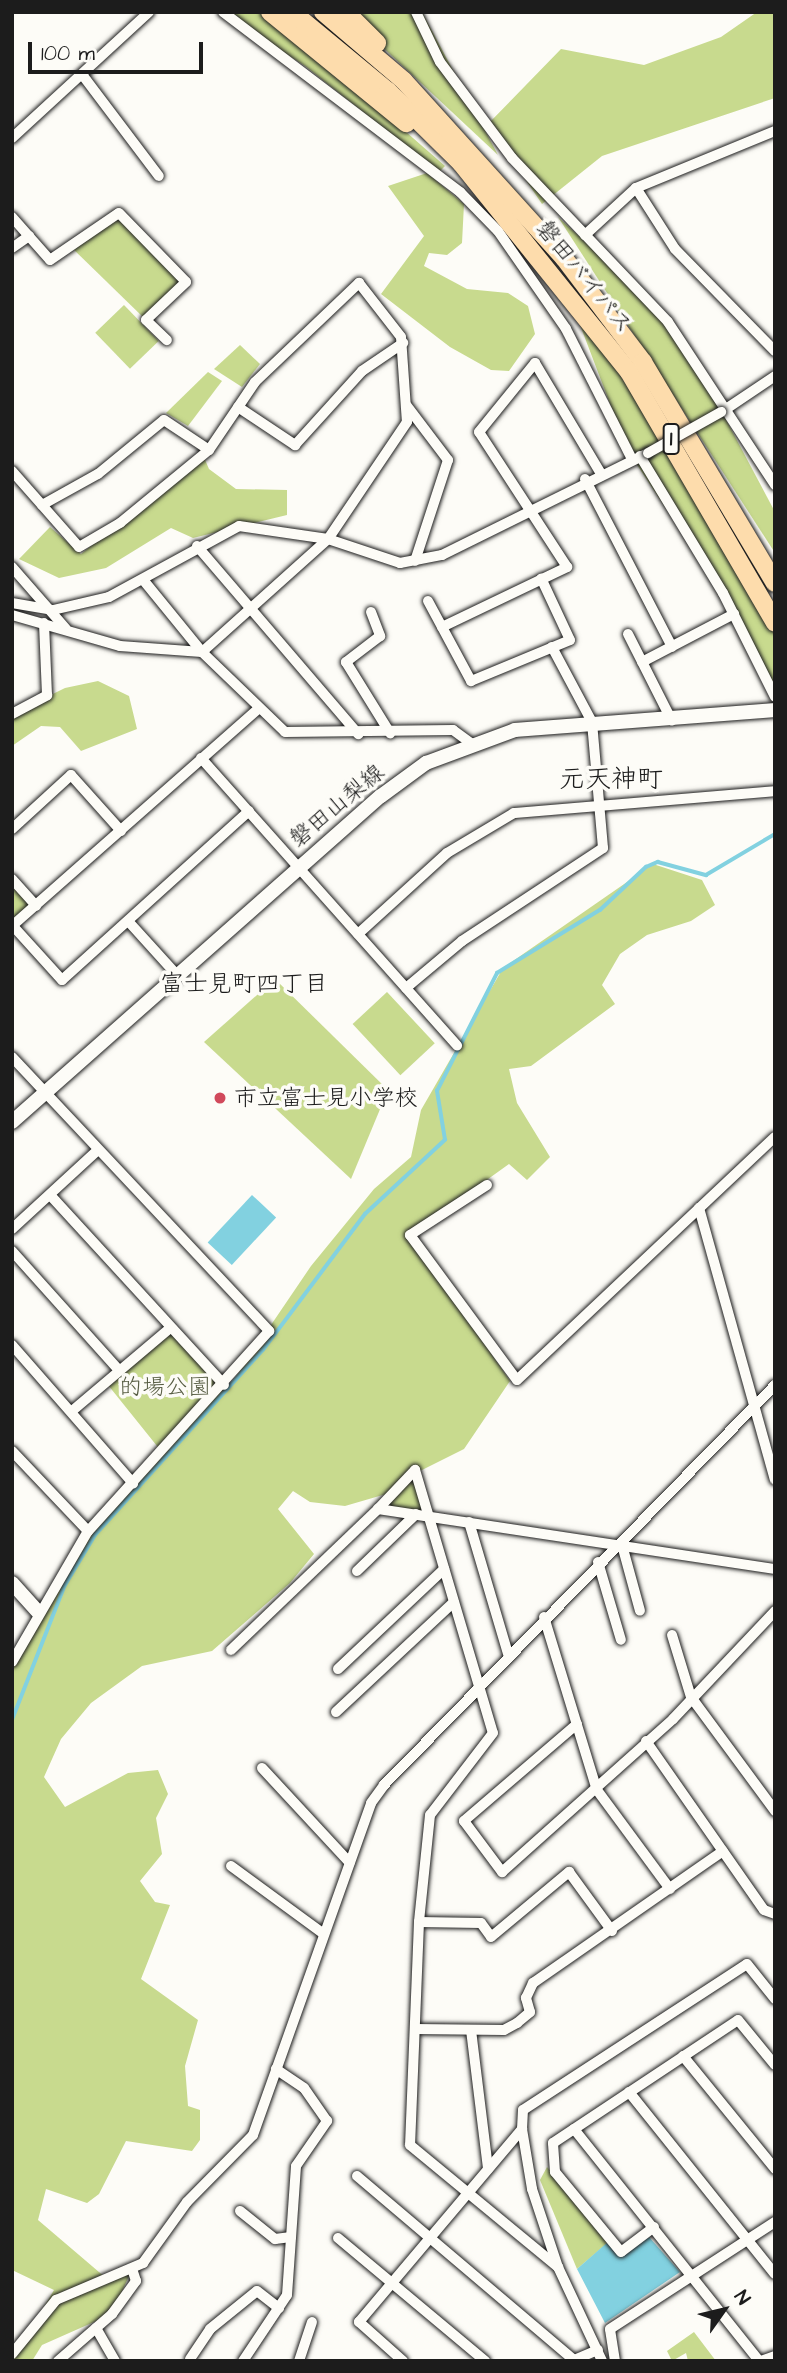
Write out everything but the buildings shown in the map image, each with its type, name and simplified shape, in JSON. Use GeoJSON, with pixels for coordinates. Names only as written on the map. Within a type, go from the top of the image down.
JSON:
{"type":"FeatureCollection","features":[{"type":"Feature","properties":{"kind":"highway"},"geometry":{"type":"LineString","coordinates":[[270,12],[406,123],[547,269]]}},
{"type":"Feature","properties":{"kind":"highway","name":"磐田バイパス"},"geometry":{"type":"LineString","coordinates":[[292,12],[388,91],[452,154],[547,269],[628,372],[775,623]]}},
{"type":"Feature","properties":{"kind":"highway","name":"磐田バイパス"},"geometry":{"type":"LineString","coordinates":[[323,12],[404,81],[564,258],[643,362],[775,583]]}},
{"type":"Feature","properties":{"kind":"highway"},"geometry":{"type":"LineString","coordinates":[[346,12],[518,187],[564,258]]}},
{"type":"Feature","properties":{"kind":"main road","name":"磐田山梨線"},"geometry":{"type":"LineString","coordinates":[[12,1122],[381,796],[471,743],[515,730],[592,722],[673,722],[775,710]]}},
{"type":"Feature","properties":{"kind":"main road"},"geometry":{"type":"LineString","coordinates":[[12,1583],[37,1611]]}},
{"type":"Feature","properties":{"kind":"street"},"geometry":{"type":"LineString","coordinates":[[12,138],[84,77],[149,12]]}},
{"type":"Feature","properties":{"kind":"street"},"geometry":{"type":"LineString","coordinates":[[223,12],[431,169],[498,231],[566,329],[734,614],[775,697]]}},
{"type":"Feature","properties":{"kind":"street"},"geometry":{"type":"LineString","coordinates":[[416,12],[440,62],[512,158],[668,323],[775,485]]}},
{"type":"Feature","properties":{"kind":"street"},"geometry":{"type":"LineString","coordinates":[[84,77],[159,176]]}},
{"type":"Feature","properties":{"kind":"street"},"geometry":{"type":"LineString","coordinates":[[585,236],[636,188],[775,131]]}},
{"type":"Feature","properties":{"kind":"street"},"geometry":{"type":"LineString","coordinates":[[636,188],[675,249],[775,351]]}},
{"type":"Feature","properties":{"kind":"street"},"geometry":{"type":"LineString","coordinates":[[12,217],[50,260],[119,213],[186,282],[146,320],[167,340]]}},
{"type":"Feature","properties":{"kind":"street"},"geometry":{"type":"LineString","coordinates":[[12,248],[29,236]]}},
{"type":"Feature","properties":{"kind":"street"},"geometry":{"type":"LineString","coordinates":[[12,471],[79,547],[120,523],[209,450],[238,407],[299,335],[359,283],[403,343],[406,406],[403,433],[328,539],[202,652],[120,646],[12,615]]}},
{"type":"Feature","properties":{"kind":"street"},"geometry":{"type":"LineString","coordinates":[[238,407],[295,445],[362,372],[403,343]]}},
{"type":"Feature","properties":{"kind":"street"},"geometry":{"type":"LineString","coordinates":[[442,627],[567,567],[534,507],[479,432],[535,363],[600,472]]}},
{"type":"Feature","properties":{"kind":"street"},"geometry":{"type":"LineString","coordinates":[[12,603],[53,610],[145,582],[197,547],[239,526],[328,539],[374,560],[415,561],[442,555],[585,479],[640,456],[725,409],[775,376]]}},
{"type":"Feature","properties":{"kind":"street"},"geometry":{"type":"LineString","coordinates":[[406,406],[448,460],[415,561]]}},
{"type":"Feature","properties":{"kind":"street"},"geometry":{"type":"LineString","coordinates":[[42,505],[98,474],[164,420],[209,450]]}},
{"type":"Feature","properties":{"kind":"street"},"geometry":{"type":"LineString","coordinates":[[585,479],[672,647]]}},
{"type":"Feature","properties":{"kind":"street"},"geometry":{"type":"LineString","coordinates":[[197,547],[252,607],[358,734]]}},
{"type":"Feature","properties":{"kind":"street"},"geometry":{"type":"LineString","coordinates":[[12,567],[53,610],[66,629]]}},
{"type":"Feature","properties":{"kind":"street"},"geometry":{"type":"LineString","coordinates":[[428,601],[471,681],[569,640],[541,578]]}},
{"type":"Feature","properties":{"kind":"street"},"geometry":{"type":"LineString","coordinates":[[145,582],[202,652],[258,709],[285,732],[358,734],[453,730],[471,743]]}},
{"type":"Feature","properties":{"kind":"street"},"geometry":{"type":"LineString","coordinates":[[371,612],[380,636],[346,662],[390,733]]}},
{"type":"Feature","properties":{"kind":"street"},"geometry":{"type":"LineString","coordinates":[[642,662],[734,614]]}},
{"type":"Feature","properties":{"kind":"street"},"geometry":{"type":"LineString","coordinates":[[12,714],[47,695],[44,623]]}},
{"type":"Feature","properties":{"kind":"street"},"geometry":{"type":"LineString","coordinates":[[628,634],[673,722]]}},
{"type":"Feature","properties":{"kind":"street"},"geometry":{"type":"LineString","coordinates":[[406,988],[462,941],[603,848],[592,722],[552,647]]}},
{"type":"Feature","properties":{"kind":"street"},"geometry":{"type":"LineString","coordinates":[[249,811],[62,980],[12,926],[258,709]]}},
{"type":"Feature","properties":{"kind":"street"},"geometry":{"type":"LineString","coordinates":[[201,758],[457,1045]]}},
{"type":"Feature","properties":{"kind":"street"},"geometry":{"type":"LineString","coordinates":[[12,828],[71,775],[121,831]]}},
{"type":"Feature","properties":{"kind":"street"},"geometry":{"type":"LineString","coordinates":[[358,933],[491,822],[538,807],[775,791]]}},
{"type":"Feature","properties":{"kind":"street"},"geometry":{"type":"LineString","coordinates":[[12,879],[36,906]]}},
{"type":"Feature","properties":{"kind":"street"},"geometry":{"type":"LineString","coordinates":[[128,920],[177,975]]}},
{"type":"Feature","properties":{"kind":"street"},"geometry":{"type":"LineString","coordinates":[[12,1057],[43,1094],[269,1331],[224,1385],[88,1531],[37,1611],[12,1662]]}},
{"type":"Feature","properties":{"kind":"street"},"geometry":{"type":"LineString","coordinates":[[488,1185],[410,1235],[517,1380],[775,1137]]}},
{"type":"Feature","properties":{"kind":"street"},"geometry":{"type":"LineString","coordinates":[[12,1229],[98,1150]]}},
{"type":"Feature","properties":{"kind":"street"},"geometry":{"type":"LineString","coordinates":[[51,1195],[169,1329],[224,1385]]}},
{"type":"Feature","properties":{"kind":"street"},"geometry":{"type":"LineString","coordinates":[[699,1208],[775,1480]]}},
{"type":"Feature","properties":{"kind":"street"},"geometry":{"type":"LineString","coordinates":[[12,1251],[117,1368]]}},
{"type":"Feature","properties":{"kind":"street"},"geometry":{"type":"LineString","coordinates":[[72,1411],[117,1368],[169,1329]]}},
{"type":"Feature","properties":{"kind":"street"},"geometry":{"type":"LineString","coordinates":[[12,1345],[133,1483]]}},
{"type":"Feature","properties":{"kind":"street"},"geometry":{"type":"LineString","coordinates":[[12,2354],[56,2300],[132,2269],[253,2135],[371,1803],[478,1685],[775,1385]]}},
{"type":"Feature","properties":{"kind":"street"},"geometry":{"type":"LineString","coordinates":[[12,1451],[88,1531]]}},
{"type":"Feature","properties":{"kind":"street"},"geometry":{"type":"LineString","coordinates":[[231,1650],[415,1470],[493,1733],[430,1815],[418,1922],[411,2146],[558,2267]]}},
{"type":"Feature","properties":{"kind":"street"},"geometry":{"type":"LineString","coordinates":[[378,1509],[775,1569]]}},
{"type":"Feature","properties":{"kind":"street"},"geometry":{"type":"LineString","coordinates":[[357,1571],[416,1514]]}},
{"type":"Feature","properties":{"kind":"street"},"geometry":{"type":"LineString","coordinates":[[469,1522],[508,1654]]}},
{"type":"Feature","properties":{"kind":"street"},"geometry":{"type":"LineString","coordinates":[[619,1544],[640,1611]]}},
{"type":"Feature","properties":{"kind":"street"},"geometry":{"type":"LineString","coordinates":[[598,1562],[621,1640]]}},
{"type":"Feature","properties":{"kind":"street"},"geometry":{"type":"LineString","coordinates":[[338,1669],[444,1569]]}},
{"type":"Feature","properties":{"kind":"street"},"geometry":{"type":"LineString","coordinates":[[336,1712],[454,1602]]}},
{"type":"Feature","properties":{"kind":"street"},"geometry":{"type":"LineString","coordinates":[[577,1724],[464,1821],[502,1872],[597,1790],[775,1611]]}},
{"type":"Feature","properties":{"kind":"street"},"geometry":{"type":"LineString","coordinates":[[544,1617],[597,1790],[670,1889]]}},
{"type":"Feature","properties":{"kind":"street"},"geometry":{"type":"LineString","coordinates":[[672,1635],[691,1697],[775,1811]]}},
{"type":"Feature","properties":{"kind":"street"},"geometry":{"type":"LineString","coordinates":[[646,1741],[764,1910],[775,1914]]}},
{"type":"Feature","properties":{"kind":"street"},"geometry":{"type":"LineString","coordinates":[[262,1768],[350,1863]]}},
{"type":"Feature","properties":{"kind":"street"},"geometry":{"type":"LineString","coordinates":[[415,2029],[504,2030],[517,2023],[530,2012],[526,1998],[533,1983],[612,1931],[723,1851]]}},
{"type":"Feature","properties":{"kind":"street"},"geometry":{"type":"LineString","coordinates":[[231,1866],[324,1934]]}},
{"type":"Feature","properties":{"kind":"street"},"geometry":{"type":"LineString","coordinates":[[418,1922],[481,1923],[491,1937],[569,1872],[612,1931]]}},
{"type":"Feature","properties":{"kind":"street"},"geometry":{"type":"LineString","coordinates":[[602,2361],[558,2267],[532,2189],[522,2129],[523,2110],[747,1964],[775,1999]]}},
{"type":"Feature","properties":{"kind":"street"},"geometry":{"type":"LineString","coordinates":[[654,2227],[621,2252],[555,2172],[554,2143],[738,2020],[775,2065]]}},
{"type":"Feature","properties":{"kind":"street"},"geometry":{"type":"LineString","coordinates":[[471,2030],[488,2169]]}},
{"type":"Feature","properties":{"kind":"street"},"geometry":{"type":"LineString","coordinates":[[683,2056],[775,2169]]}},
{"type":"Feature","properties":{"kind":"street"},"geometry":{"type":"LineString","coordinates":[[243,2361],[279,2308],[293,2262],[291,2238],[296,2166],[327,2120],[304,2088],[276,2069]]}},
{"type":"Feature","properties":{"kind":"street"},"geometry":{"type":"LineString","coordinates":[[629,2092],[775,2274]]}},
{"type":"Feature","properties":{"kind":"street"},"geometry":{"type":"LineString","coordinates":[[403,2361],[359,2322],[522,2129]]}},
{"type":"Feature","properties":{"kind":"street"},"geometry":{"type":"LineString","coordinates":[[574,2129],[760,2361],[775,2356]]}},
{"type":"Feature","properties":{"kind":"street"},"geometry":{"type":"LineString","coordinates":[[357,2176],[573,2360],[598,2350]]}},
{"type":"Feature","properties":{"kind":"street"},"geometry":{"type":"LineString","coordinates":[[240,2211],[275,2239],[291,2238]]}},
{"type":"Feature","properties":{"kind":"street"},"geometry":{"type":"LineString","coordinates":[[615,2361],[610,2329],[775,2222]]}},
{"type":"Feature","properties":{"kind":"street"},"geometry":{"type":"LineString","coordinates":[[338,2238],[485,2361]]}},
{"type":"Feature","properties":{"kind":"street"},"geometry":{"type":"LineString","coordinates":[[58,2361],[96,2328],[136,2281],[132,2269]]}},
{"type":"Feature","properties":{"kind":"street"},"geometry":{"type":"LineString","coordinates":[[190,2359],[211,2329],[257,2291],[279,2308]]}},
{"type":"Feature","properties":{"kind":"street"},"geometry":{"type":"LineString","coordinates":[[299,2361],[313,2322]]}},
{"type":"Feature","properties":{"kind":"street"},"geometry":{"type":"LineString","coordinates":[[96,2328],[115,2361]]}},
{"type":"Feature","properties":{"kind":"green space"},"geometry":{"type":"Polygon","coordinates":[[[222,12],[269,12],[445,166],[439,172],[305,66],[222,12]]]}},
{"type":"Feature","properties":{"kind":"green space"},"geometry":{"type":"Polygon","coordinates":[[[422,12],[498,155],[346,13],[422,12]]]}},
{"type":"Feature","properties":{"kind":"green space"},"geometry":{"type":"Polygon","coordinates":[[[757,12],[775,12],[775,98],[602,156],[542,204],[488,124],[561,49],[644,65],[721,37],[757,12]]]}},
{"type":"Feature","properties":{"kind":"green space"},"geometry":{"type":"Polygon","coordinates":[[[427,173],[464,204],[462,243],[447,255],[429,253],[424,266],[467,289],[508,293],[528,306],[535,334],[509,371],[491,370],[450,347],[381,294],[424,236],[388,186],[427,173]]]}},
{"type":"Feature","properties":{"kind":"green space"},"geometry":{"type":"Polygon","coordinates":[[[119,213],[186,282],[146,320],[70,246],[119,213]]]}},
{"type":"Feature","properties":{"kind":"green space"},"geometry":{"type":"Polygon","coordinates":[[[558,217],[640,292],[707,384],[775,512],[775,553],[558,217]]]}},
{"type":"Feature","properties":{"kind":"green space"},"geometry":{"type":"Polygon","coordinates":[[[569,296],[758,590],[775,624],[775,698],[728,603],[628,451],[569,296]]]}},
{"type":"Feature","properties":{"kind":"green space"},"geometry":{"type":"Polygon","coordinates":[[[124,305],[159,341],[130,369],[95,333],[124,305]]]}},
{"type":"Feature","properties":{"kind":"green space"},"geometry":{"type":"Polygon","coordinates":[[[240,345],[260,364],[242,387],[214,369],[240,345]]]}},
{"type":"Feature","properties":{"kind":"green space"},"geometry":{"type":"Polygon","coordinates":[[[208,372],[222,381],[188,426],[166,413],[208,372]]]}},
{"type":"Feature","properties":{"kind":"green space"},"geometry":{"type":"Polygon","coordinates":[[[203,455],[209,469],[236,489],[287,490],[287,515],[193,538],[171,528],[106,568],[59,578],[19,559],[50,527],[81,554],[203,455]]]}},
{"type":"Feature","properties":{"kind":"green space"},"geometry":{"type":"Polygon","coordinates":[[[98,681],[129,696],[137,729],[81,751],[60,727],[41,726],[12,746],[12,714],[65,688],[98,681]]]}},
{"type":"Feature","properties":{"kind":"green space","name":"的場公園"},"geometry":{"type":"Polygon","coordinates":[[[653,864],[702,880],[715,905],[691,921],[647,935],[620,954],[602,985],[615,1004],[531,1066],[509,1069],[517,1103],[550,1157],[527,1180],[509,1164],[410,1235],[510,1381],[464,1449],[416,1473],[428,1515],[382,1505],[393,1492],[345,1506],[310,1502],[293,1491],[278,1509],[314,1554],[290,1583],[212,1651],[142,1666],[91,1703],[61,1739],[44,1777],[65,1807],[128,1773],[158,1770],[168,1794],[156,1818],[162,1854],[140,1881],[155,1902],[170,1905],[141,1979],[198,2020],[185,2066],[188,2106],[200,2110],[200,2140],[192,2151],[126,2141],[99,2194],[87,2203],[46,2189],[38,2220],[106,2278],[132,2269],[112,2314],[42,2345],[32,2361],[12,2361],[54,2290],[12,2270],[12,1662],[88,1531],[161,1451],[104,1380],[169,1329],[223,1387],[229,1387],[311,1266],[374,1189],[411,1157],[421,1110],[503,968],[653,864]]]}},
{"type":"Feature","properties":{"kind":"green space"},"geometry":{"type":"Polygon","coordinates":[[[12,882],[36,906],[12,926],[12,882]]]}},
{"type":"Feature","properties":{"kind":"green space"},"geometry":{"type":"Polygon","coordinates":[[[275,979],[388,1090],[351,1179],[204,1042],[275,979]]]}},
{"type":"Feature","properties":{"kind":"green space"},"geometry":{"type":"Polygon","coordinates":[[[387,992],[435,1043],[400,1075],[353,1024],[387,992]]]}},
{"type":"Feature","properties":{"kind":"green space"},"geometry":{"type":"Polygon","coordinates":[[[547,2167],[611,2240],[577,2269],[540,2180],[547,2167]]]}},
{"type":"Feature","properties":{"kind":"green space"},"geometry":{"type":"Polygon","coordinates":[[[694,2332],[716,2361],[688,2361],[686,2353],[672,2361],[667,2351],[694,2332]]]}},
{"type":"Feature","properties":{"kind":"water"},"geometry":{"type":"Polygon","coordinates":[[[252,1195],[276,1218],[232,1265],[208,1243],[252,1195]]]}},
{"type":"Feature","properties":{"kind":"water"},"geometry":{"type":"Polygon","coordinates":[[[649,2237],[680,2272],[605,2323],[577,2269],[609,2241],[622,2256],[649,2237]]]}},
{"type":"Feature","properties":{"kind":"waterway"},"geometry":{"type":"LineString","coordinates":[[12,1720],[65,1585],[95,1535],[263,1350],[365,1214],[445,1140],[437,1091],[497,973],[600,910],[646,867],[658,862],[706,875],[775,834]]}},
{"type":"Feature","properties":{"kind":"place","name":"市立富士見小学校"},"geometry":{"type":"Point","coordinates":[220,1098]}},
{"type":"Feature","properties":{"kind":"district","name":"元天神町"},"geometry":{"type":"Point","coordinates":[611,780]}},
{"type":"Feature","properties":{"kind":"district","name":"富士見町四丁目"},"geometry":{"type":"Point","coordinates":[244,985]}}]}
